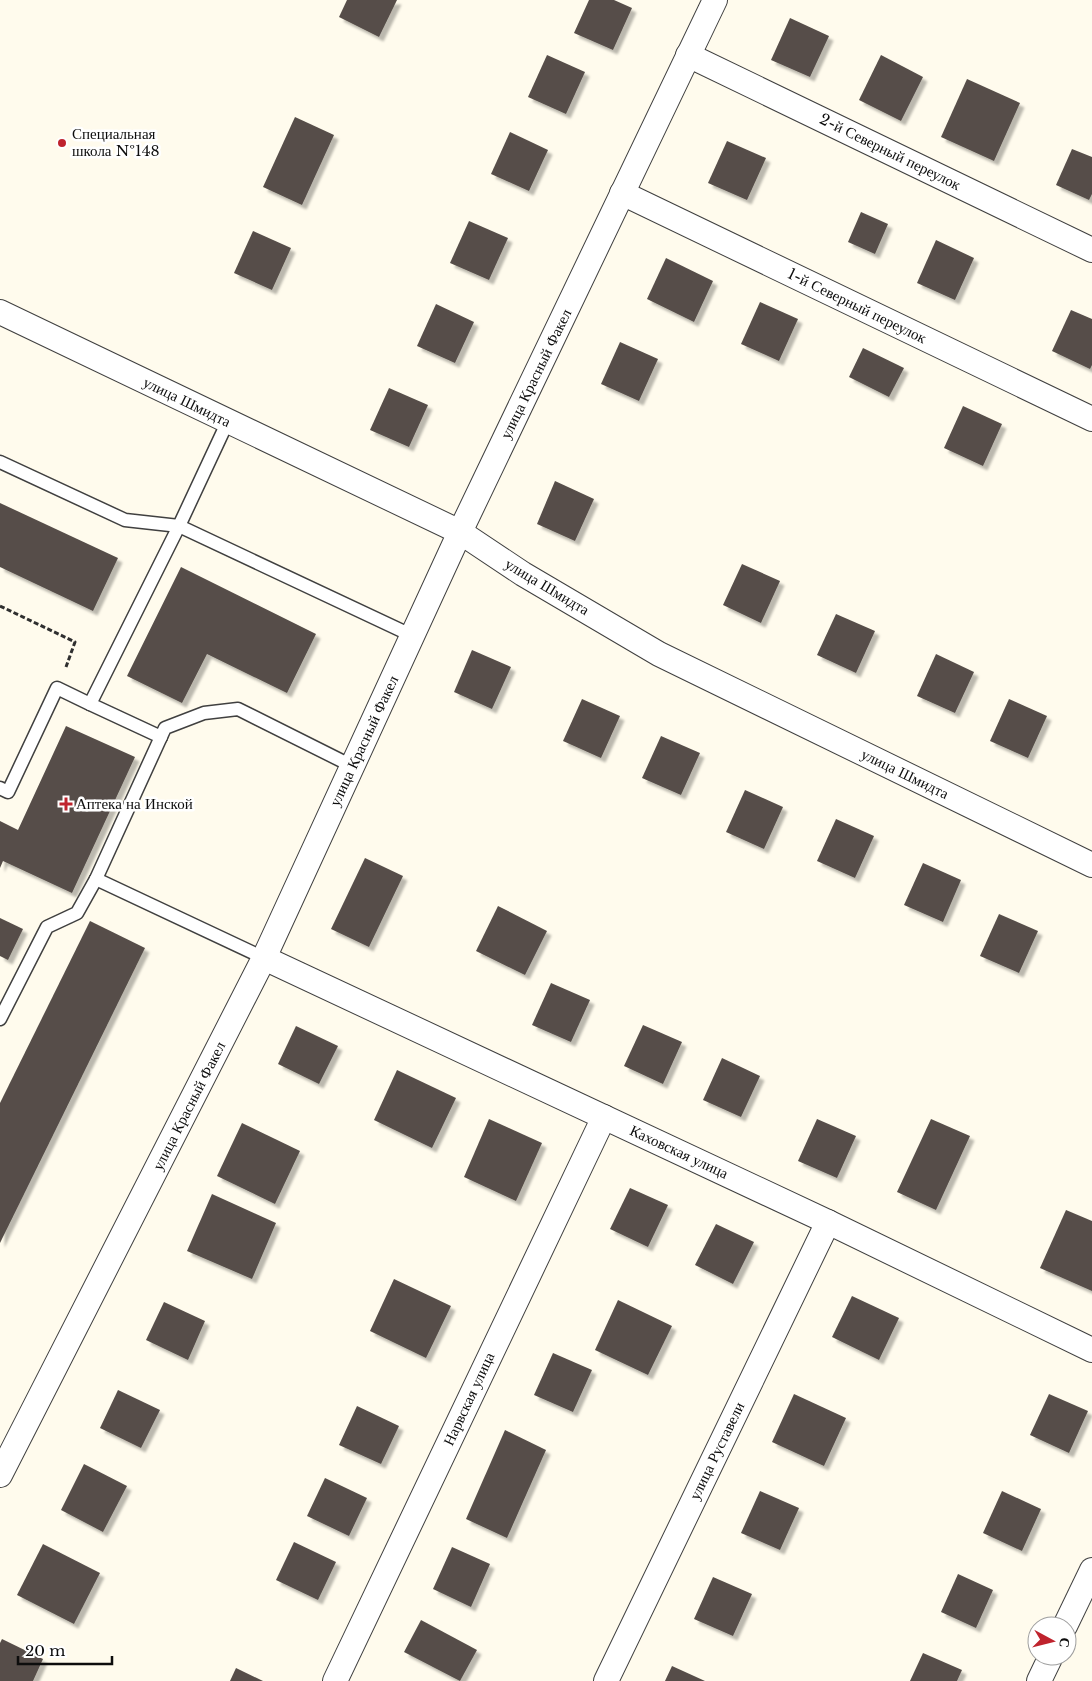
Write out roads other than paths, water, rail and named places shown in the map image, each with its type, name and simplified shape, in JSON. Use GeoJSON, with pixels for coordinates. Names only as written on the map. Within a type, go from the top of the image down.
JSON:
{"type":"FeatureCollection","features":[{"type":"Feature","properties":{"kind":"street","name":"улица Красный Факел"},"geometry":{"type":"LineString","coordinates":[[0,1475],[264,958],[460,532],[715,0]]}},
{"type":"Feature","properties":{"kind":"street","name":"2-й Северный переулок"},"geometry":{"type":"LineString","coordinates":[[688,55],[1092,250]]}},
{"type":"Feature","properties":{"kind":"street","name":"1-й Северный переулок"},"geometry":{"type":"LineString","coordinates":[[622,193],[1092,419]]}},
{"type":"Feature","properties":{"kind":"street","name":"улица Шмидта"},"geometry":{"type":"LineString","coordinates":[[0,312],[460,532],[523,574],[659,654],[1092,866]]}},
{"type":"Feature","properties":{"kind":"street","name":"Каховская улица"},"geometry":{"type":"LineString","coordinates":[[264,958],[828,1222],[1092,1350]]}},
{"type":"Feature","properties":{"kind":"street","name":"Нарвская улица"},"geometry":{"type":"LineString","coordinates":[[335,1681],[604,1117]]}},
{"type":"Feature","properties":{"kind":"street","name":"улица Руставели"},"geometry":{"type":"LineString","coordinates":[[606,1681],[828,1222]]}},
{"type":"Feature","properties":{"kind":"street"},"geometry":{"type":"LineString","coordinates":[[1070,1616],[1092,1570]]}},
{"type":"Feature","properties":{"kind":"street"},"geometry":{"type":"LineString","coordinates":[[1039,1681],[1046,1666]]}},
{"type":"Feature","properties":{"kind":"lane"},"geometry":{"type":"LineString","coordinates":[[90,704],[179,526],[228,421]]}},
{"type":"Feature","properties":{"kind":"lane"},"geometry":{"type":"LineString","coordinates":[[0,462],[125,520],[179,526],[413,636]]}},
{"type":"Feature","properties":{"kind":"lane"},"geometry":{"type":"LineString","coordinates":[[0,788],[8,792],[57,688],[161,736]]}},
{"type":"Feature","properties":{"kind":"lane"},"geometry":{"type":"LineString","coordinates":[[0,1019],[47,927],[77,913],[96,879],[165,728],[204,713],[238,709],[352,766]]}},
{"type":"Feature","properties":{"kind":"lane"},"geometry":{"type":"LineString","coordinates":[[96,879],[264,958]]}},
{"type":"Feature","properties":{"kind":"place","name":"Специальная школа №148"},"geometry":{"type":"Point","coordinates":[62,143]}},
{"type":"Feature","properties":{"kind":"place","name":"Аптека на Инской"},"geometry":{"type":"Point","coordinates":[66,804]}}]}
